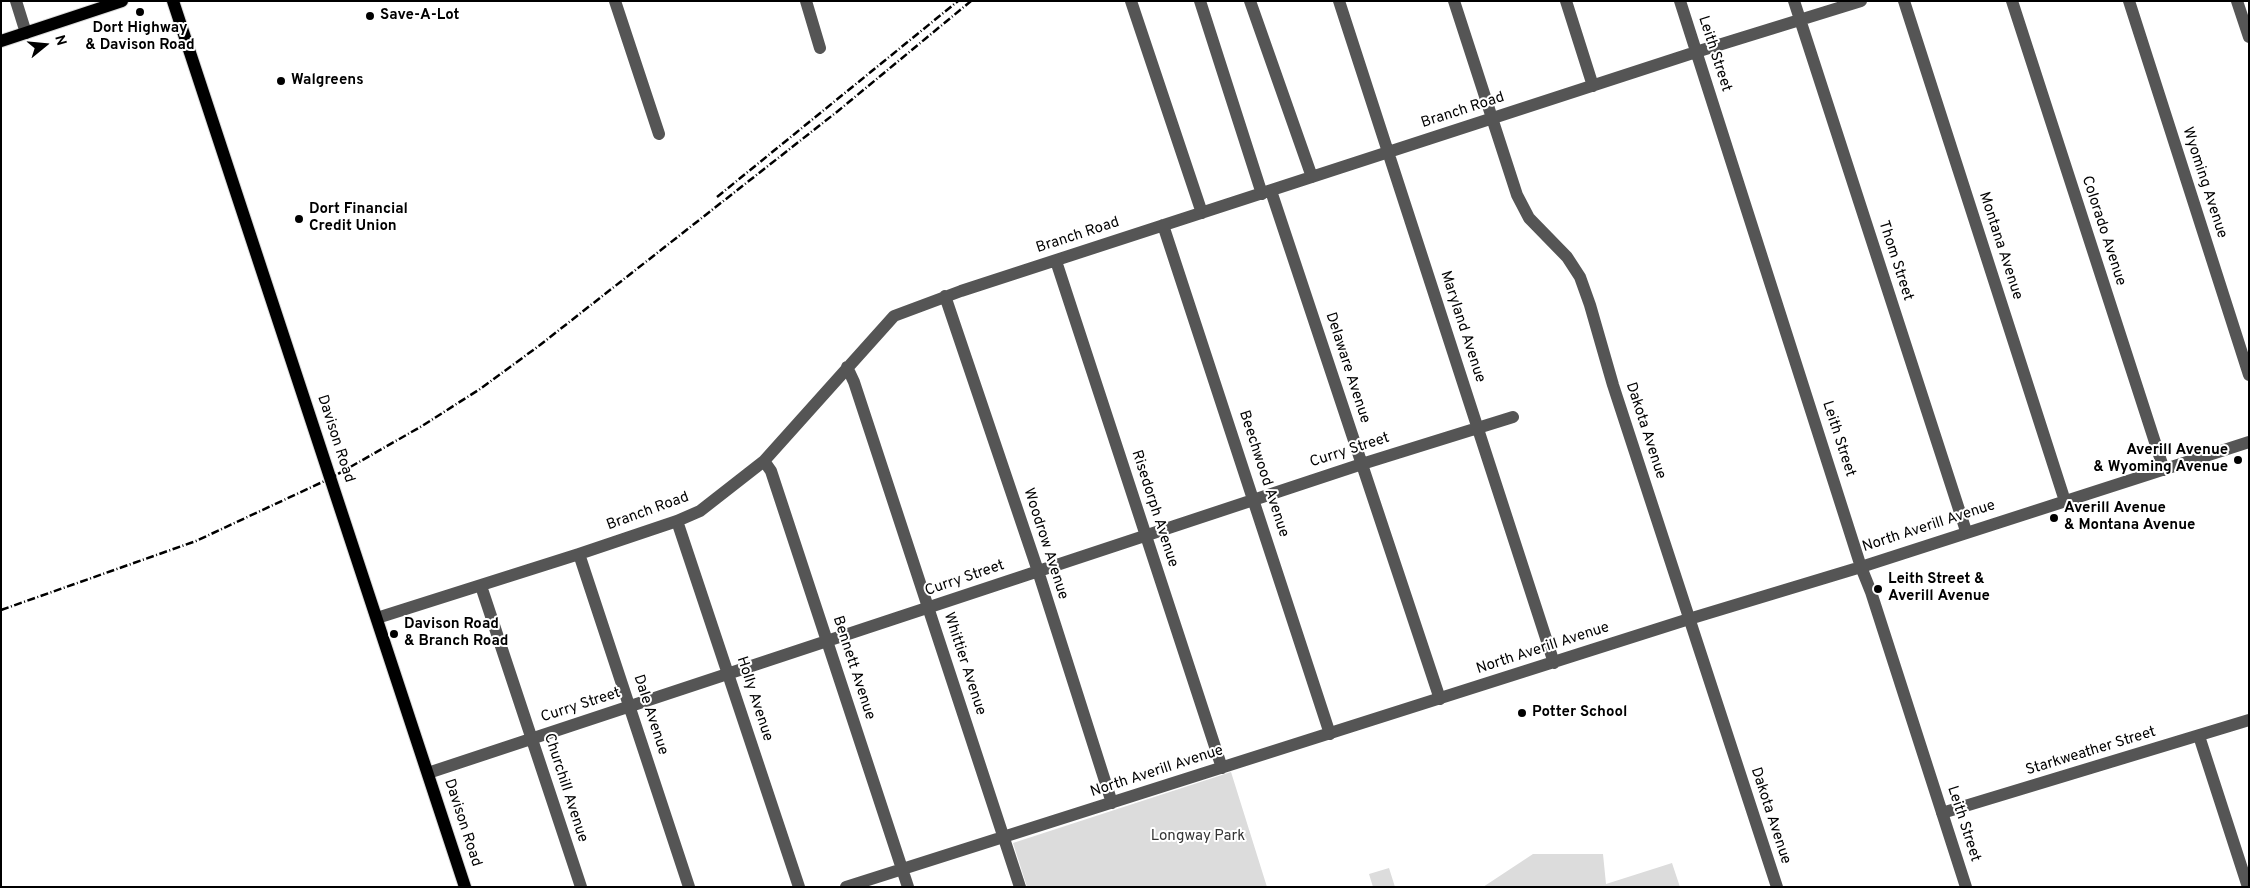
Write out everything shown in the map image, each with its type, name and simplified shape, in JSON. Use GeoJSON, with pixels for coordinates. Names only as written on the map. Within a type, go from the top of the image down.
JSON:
{"type":"FeatureCollection","features":[{"type":"Feature","properties":{"kind":"main road"},"geometry":{"type":"LineString","coordinates":[[1,41],[122,1]]}},
{"type":"Feature","properties":{"kind":"main road","name":"Davison Road"},"geometry":{"type":"LineString","coordinates":[[173,1],[465,887]]}},
{"type":"Feature","properties":{"kind":"street"},"geometry":{"type":"LineString","coordinates":[[16,1],[26,33]]}},
{"type":"Feature","properties":{"kind":"street"},"geometry":{"type":"LineString","coordinates":[[615,1],[659,134]]}},
{"type":"Feature","properties":{"kind":"street"},"geometry":{"type":"LineString","coordinates":[[806,1],[820,48]]}},
{"type":"Feature","properties":{"kind":"street"},"geometry":{"type":"LineString","coordinates":[[1131,1],[1202,213]]}},
{"type":"Feature","properties":{"kind":"street","name":"Delaware Avenue"},"geometry":{"type":"LineString","coordinates":[[1200,1],[1362,464],[1440,699]]}},
{"type":"Feature","properties":{"kind":"street"},"geometry":{"type":"LineString","coordinates":[[1250,1],[1312,177]]}},
{"type":"Feature","properties":{"kind":"street","name":"Maryland Avenue"},"geometry":{"type":"LineString","coordinates":[[1339,1],[1390,152],[1554,663]]}},
{"type":"Feature","properties":{"kind":"street","name":"Dakota Avenue"},"geometry":{"type":"LineString","coordinates":[[1454,1],[1517,195],[1529,218],[1567,257],[1580,276],[1689,619],[1777,887]]}},
{"type":"Feature","properties":{"kind":"street"},"geometry":{"type":"LineString","coordinates":[[1566,1],[1593,86]]}},
{"type":"Feature","properties":{"kind":"street","name":"Leith Street"},"geometry":{"type":"LineString","coordinates":[[1680,1],[1861,567],[1871,592],[1966,887]]}},
{"type":"Feature","properties":{"kind":"street","name":"Thom Street"},"geometry":{"type":"LineString","coordinates":[[1794,1],[1966,531]]}},
{"type":"Feature","properties":{"kind":"street","name":"Branch Road"},"geometry":{"type":"LineString","coordinates":[[377,618],[578,554],[677,521],[700,511],[764,461],[894,316],[945,296],[1696,52],[1861,1]]}},
{"type":"Feature","properties":{"kind":"street","name":"Montana Avenue"},"geometry":{"type":"LineString","coordinates":[[1904,1],[2064,501]]}},
{"type":"Feature","properties":{"kind":"street","name":"Colorado Avenue"},"geometry":{"type":"LineString","coordinates":[[2012,1],[2164,470]]}},
{"type":"Feature","properties":{"kind":"street","name":"Wyoming Avenue"},"geometry":{"type":"LineString","coordinates":[[2129,1],[2249,375]]}},
{"type":"Feature","properties":{"kind":"street"},"geometry":{"type":"LineString","coordinates":[[2237,1],[2249,37]]}},
{"type":"Feature","properties":{"kind":"street","name":"Beechwood Avenue"},"geometry":{"type":"LineString","coordinates":[[1163,225],[1330,734]]}},
{"type":"Feature","properties":{"kind":"street","name":"Risedorph Avenue"},"geometry":{"type":"LineString","coordinates":[[1056,261],[1222,768]]}},
{"type":"Feature","properties":{"kind":"street","name":"Woodrow Avenue"},"geometry":{"type":"LineString","coordinates":[[945,296],[1038,572],[1112,802]]}},
{"type":"Feature","properties":{"kind":"street","name":"Whittier Avenue"},"geometry":{"type":"LineString","coordinates":[[847,367],[854,382],[1020,887]]}},
{"type":"Feature","properties":{"kind":"street","name":"Curry Street"},"geometry":{"type":"LineString","coordinates":[[428,773],[1362,464],[1513,416]]}},
{"type":"Feature","properties":{"kind":"street","name":"North Averill Avenue"},"geometry":{"type":"LineString","coordinates":[[846,887],[1689,619],[1861,567],[1966,531],[2249,442]]}},
{"type":"Feature","properties":{"kind":"street","name":"Bennett Avenue"},"geometry":{"type":"LineString","coordinates":[[764,461],[771,471],[908,887]]}},
{"type":"Feature","properties":{"kind":"street","name":"Holly Avenue"},"geometry":{"type":"LineString","coordinates":[[677,521],[799,887]]}},
{"type":"Feature","properties":{"kind":"street","name":"Dale Avenue"},"geometry":{"type":"LineString","coordinates":[[578,554],[689,887]]}},
{"type":"Feature","properties":{"kind":"street","name":"Churchill Avenue"},"geometry":{"type":"LineString","coordinates":[[481,586],[581,887]]}},
{"type":"Feature","properties":{"kind":"street","name":"Starkweather Street"},"geometry":{"type":"LineString","coordinates":[[1942,813],[2249,720]]}},
{"type":"Feature","properties":{"kind":"street"},"geometry":{"type":"LineString","coordinates":[[2199,736],[2248,887]]}},
{"type":"Feature","properties":{"kind":"green space","name":"Longway Park"},"geometry":{"type":"Polygon","coordinates":[[[1231,772],[1267,887],[1027,887],[1013,843],[1231,772]]]}},
{"type":"Feature","properties":{"kind":"green space"},"geometry":{"type":"Polygon","coordinates":[[[1533,854],[1603,854],[1606,884],[1672,863],[1680,887],[1483,887],[1533,854]]]}},
{"type":"Feature","properties":{"kind":"green space"},"geometry":{"type":"Polygon","coordinates":[[[1389,868],[1395,887],[1373,887],[1369,874],[1389,868]]]}},
{"type":"Feature","properties":{"kind":"railway"},"geometry":{"type":"LineString","coordinates":[[717,197],[958,1]]}},
{"type":"Feature","properties":{"kind":"railway"},"geometry":{"type":"LineString","coordinates":[[1,610],[196,541],[331,478],[422,426],[480,389],[540,345],[838,111],[971,1]]}},
{"type":"Feature","properties":{"kind":"place","name":"Dort Highway & Davison Road"},"geometry":{"type":"Point","coordinates":[140,12]}},
{"type":"Feature","properties":{"kind":"place","name":"Save-A-Lot"},"geometry":{"type":"Point","coordinates":[370,16]}},
{"type":"Feature","properties":{"kind":"place","name":"Walgreens"},"geometry":{"type":"Point","coordinates":[281,81]}},
{"type":"Feature","properties":{"kind":"place","name":"Dort Financial Credit Union"},"geometry":{"type":"Point","coordinates":[299,219]}},
{"type":"Feature","properties":{"kind":"place","name":"Averill Avenue & Wyoming Avenue"},"geometry":{"type":"Point","coordinates":[2238,460]}},
{"type":"Feature","properties":{"kind":"place","name":"Averill Avenue & Montana Avenue"},"geometry":{"type":"Point","coordinates":[2054,518]}},
{"type":"Feature","properties":{"kind":"place","name":"Leith Street & Averill Avenue"},"geometry":{"type":"Point","coordinates":[1878,589]}},
{"type":"Feature","properties":{"kind":"place","name":"Davison Road & Branch Road"},"geometry":{"type":"Point","coordinates":[394,634]}},
{"type":"Feature","properties":{"kind":"place","name":"Potter School"},"geometry":{"type":"Point","coordinates":[1522,713]}}]}
